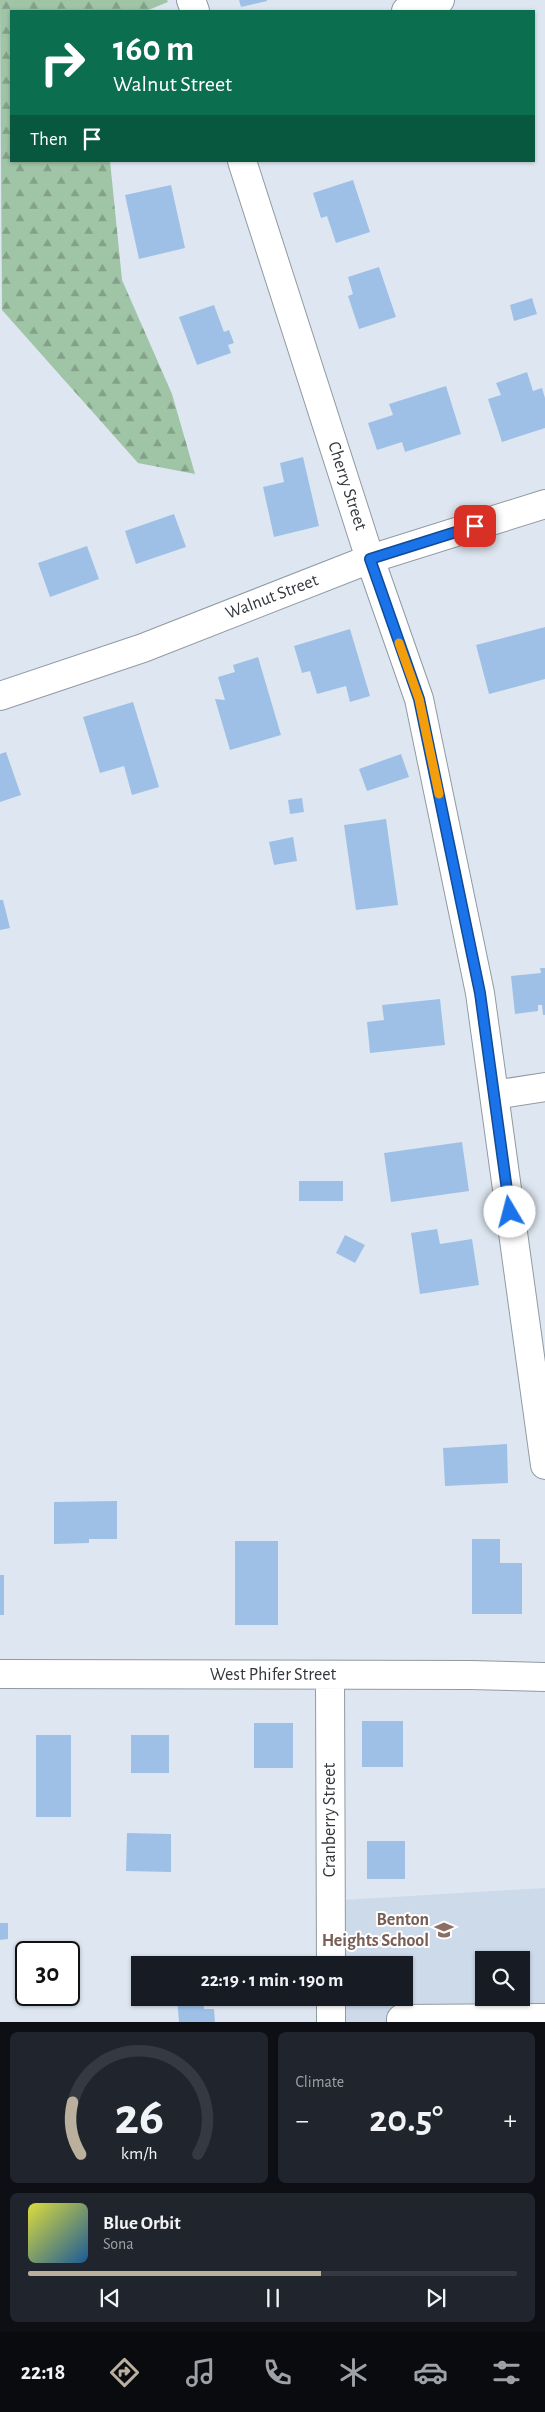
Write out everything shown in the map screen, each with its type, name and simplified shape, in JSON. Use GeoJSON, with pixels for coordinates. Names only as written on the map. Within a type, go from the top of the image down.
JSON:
{"type":"FeatureCollection","features":[{"type":"Feature","properties":{"kind":"street"},"geometry":{"type":"LineString","coordinates":[[409,10],[440,0]]}},
{"type":"Feature","properties":{"kind":"street","name":"Cherry Street"},"geometry":{"type":"LineString","coordinates":[[242,162],[370,559],[419,699],[480,993],[494,1095],[536,1327],[545,1465]]}},
{"type":"Feature","properties":{"kind":"street","name":"Walnut Street"},"geometry":{"type":"LineString","coordinates":[[0,696],[143,648],[370,559],[545,504]]}},
{"type":"Feature","properties":{"kind":"street"},"geometry":{"type":"LineString","coordinates":[[494,1095],[545,1087]]}},
{"type":"Feature","properties":{"kind":"street","name":"West Phifer Street"},"geometry":{"type":"LineString","coordinates":[[0,1674],[545,1677]]}},
{"type":"Feature","properties":{"kind":"street","name":"Cranberry Street"},"geometry":{"type":"LineString","coordinates":[[330,1676],[331,1956]]}},
{"type":"Feature","properties":{"kind":"street"},"geometry":{"type":"LineString","coordinates":[[331,2006],[331,2022]]}},
{"type":"Feature","properties":{"kind":"street"},"geometry":{"type":"LineString","coordinates":[[401,2022],[401,2019],[545,2018]]}},
{"type":"Feature","properties":{"kind":"shaded area","name":"Benton Heights School"},"geometry":{"type":"Polygon","coordinates":[[[545,1888],[545,2022],[346,2022],[345,2006],[413,2006],[413,1956],[345,1956],[343,1900],[545,1888]]]}},
{"type":"Feature","properties":{"kind":"green space"},"geometry":{"type":"Polygon","coordinates":[[[0,0],[167,0],[168,2],[148,10],[10,10],[10,162],[110,162],[122,280],[172,394],[195,474],[138,463],[2,310],[0,0]]]}},
{"type":"Feature","properties":{"kind":"building"},"geometry":{"type":"Polygon","coordinates":[[[239,0],[267,0],[267,1],[241,7],[239,0]]]}},
{"type":"Feature","properties":{"kind":"building"},"geometry":{"type":"Polygon","coordinates":[[[353,180],[370,232],[336,243],[327,216],[321,218],[313,193],[353,180]]]}},
{"type":"Feature","properties":{"kind":"building"},"geometry":{"type":"Polygon","coordinates":[[[171,185],[185,248],[139,259],[125,195],[171,185]]]}},
{"type":"Feature","properties":{"kind":"building"},"geometry":{"type":"Polygon","coordinates":[[[379,267],[396,317],[359,329],[348,296],[353,294],[348,277],[379,267]]]}},
{"type":"Feature","properties":{"kind":"building"},"geometry":{"type":"Polygon","coordinates":[[[532,298],[537,314],[514,321],[510,305],[532,298]]]}},
{"type":"Feature","properties":{"kind":"building"},"geometry":{"type":"Polygon","coordinates":[[[214,305],[224,332],[229,330],[234,343],[228,345],[231,353],[197,365],[179,317],[214,305]]]}},
{"type":"Feature","properties":{"kind":"building"},"geometry":{"type":"Polygon","coordinates":[[[527,372],[533,391],[542,388],[545,398],[545,428],[502,442],[488,399],[501,395],[496,383],[527,372]]]}},
{"type":"Feature","properties":{"kind":"building"},"geometry":{"type":"Polygon","coordinates":[[[446,386],[461,434],[405,452],[402,442],[377,450],[368,423],[393,415],[389,404],[446,386]]]}},
{"type":"Feature","properties":{"kind":"building"},"geometry":{"type":"Polygon","coordinates":[[[303,457],[319,526],[274,537],[263,487],[284,482],[280,463],[303,457]]]}},
{"type":"Feature","properties":{"kind":"building"},"geometry":{"type":"Polygon","coordinates":[[[174,514],[186,547],[136,564],[125,531],[174,514]]]}},
{"type":"Feature","properties":{"kind":"building"},"geometry":{"type":"Polygon","coordinates":[[[87,546],[99,579],[50,597],[38,563],[87,546]]]}},
{"type":"Feature","properties":{"kind":"building"},"geometry":{"type":"Polygon","coordinates":[[[545,627],[545,679],[489,694],[476,645],[545,627]]]}},
{"type":"Feature","properties":{"kind":"building"},"geometry":{"type":"Polygon","coordinates":[[[350,629],[370,696],[350,702],[346,686],[317,694],[310,671],[302,673],[294,646],[350,629]]]}},
{"type":"Feature","properties":{"kind":"building"},"geometry":{"type":"Polygon","coordinates":[[[258,657],[281,735],[230,750],[215,699],[225,700],[218,677],[235,672],[233,665],[258,657]]]}},
{"type":"Feature","properties":{"kind":"building"},"geometry":{"type":"Polygon","coordinates":[[[133,702],[159,787],[132,795],[124,766],[100,773],[83,717],[133,702]]]}},
{"type":"Feature","properties":{"kind":"building"},"geometry":{"type":"Polygon","coordinates":[[[6,752],[21,795],[0,802],[0,754],[6,752]]]}},
{"type":"Feature","properties":{"kind":"building"},"geometry":{"type":"Polygon","coordinates":[[[401,754],[409,777],[367,791],[359,769],[401,754]]]}},
{"type":"Feature","properties":{"kind":"building"},"geometry":{"type":"Polygon","coordinates":[[[302,798],[304,812],[290,814],[288,800],[302,798]]]}},
{"type":"Feature","properties":{"kind":"building"},"geometry":{"type":"Polygon","coordinates":[[[386,819],[398,905],[356,910],[344,825],[386,819]]]}},
{"type":"Feature","properties":{"kind":"building"},"geometry":{"type":"Polygon","coordinates":[[[293,837],[297,861],[274,865],[269,842],[293,837]]]}},
{"type":"Feature","properties":{"kind":"building"},"geometry":{"type":"Polygon","coordinates":[[[0,900],[3,900],[10,928],[0,930],[0,900]]]}},
{"type":"Feature","properties":{"kind":"building"},"geometry":{"type":"Polygon","coordinates":[[[540,968],[545,968],[545,1015],[543,1015],[542,1005],[538,1005],[538,1011],[515,1014],[511,976],[541,973],[540,968]]]}},
{"type":"Feature","properties":{"kind":"building"},"geometry":{"type":"Polygon","coordinates":[[[440,999],[445,1045],[370,1053],[367,1022],[384,1020],[382,1005],[440,999]]]}},
{"type":"Feature","properties":{"kind":"building"},"geometry":{"type":"Polygon","coordinates":[[[462,1142],[469,1191],[391,1202],[384,1153],[462,1142]]]}},
{"type":"Feature","properties":{"kind":"building"},"geometry":{"type":"Polygon","coordinates":[[[299,1181],[343,1181],[343,1201],[299,1201],[299,1181]]]}},
{"type":"Feature","properties":{"kind":"building"},"geometry":{"type":"Polygon","coordinates":[[[437,1229],[440,1244],[472,1239],[479,1285],[420,1294],[411,1233],[437,1229]]]}},
{"type":"Feature","properties":{"kind":"building"},"geometry":{"type":"Polygon","coordinates":[[[345,1235],[365,1245],[355,1263],[336,1253],[345,1235]]]}},
{"type":"Feature","properties":{"kind":"building"},"geometry":{"type":"Polygon","coordinates":[[[507,1444],[508,1483],[445,1486],[443,1448],[507,1444]]]}},
{"type":"Feature","properties":{"kind":"building"},"geometry":{"type":"Polygon","coordinates":[[[117,1501],[117,1539],[89,1539],[89,1543],[54,1544],[54,1502],[117,1501]]]}},
{"type":"Feature","properties":{"kind":"building"},"geometry":{"type":"Polygon","coordinates":[[[472,1539],[500,1539],[500,1563],[522,1563],[522,1614],[472,1614],[472,1539]]]}},
{"type":"Feature","properties":{"kind":"building"},"geometry":{"type":"Polygon","coordinates":[[[235,1541],[278,1541],[278,1625],[235,1625],[235,1541]]]}},
{"type":"Feature","properties":{"kind":"building"},"geometry":{"type":"Polygon","coordinates":[[[0,1575],[4,1575],[4,1615],[0,1615],[0,1575]]]}},
{"type":"Feature","properties":{"kind":"building"},"geometry":{"type":"Polygon","coordinates":[[[362,1721],[403,1721],[403,1767],[362,1767],[362,1721]]]}},
{"type":"Feature","properties":{"kind":"building"},"geometry":{"type":"Polygon","coordinates":[[[254,1723],[293,1723],[293,1768],[254,1768],[254,1723]]]}},
{"type":"Feature","properties":{"kind":"building"},"geometry":{"type":"Polygon","coordinates":[[[36,1735],[71,1735],[71,1817],[36,1817],[36,1735]]]}},
{"type":"Feature","properties":{"kind":"building"},"geometry":{"type":"Polygon","coordinates":[[[131,1735],[169,1735],[169,1773],[131,1773],[131,1735]]]}},
{"type":"Feature","properties":{"kind":"building"},"geometry":{"type":"Polygon","coordinates":[[[127,1833],[171,1834],[171,1872],[126,1871],[127,1833]]]}},
{"type":"Feature","properties":{"kind":"building"},"geometry":{"type":"Polygon","coordinates":[[[367,1841],[405,1841],[405,1879],[367,1879],[367,1841]]]}},
{"type":"Feature","properties":{"kind":"building"},"geometry":{"type":"Polygon","coordinates":[[[0,1923],[8,1923],[8,1939],[0,1940],[0,1923]]]}},
{"type":"Feature","properties":{"kind":"building"},"geometry":{"type":"Polygon","coordinates":[[[178,2006],[204,2006],[204,2009],[214,2009],[215,2022],[179,2022],[178,2006]]]}},
{"type":"Feature","properties":{"kind":"slow traffic"},"geometry":{"type":"LineString","coordinates":[[399,643],[419,699],[439,794]]}},
{"type":"Feature","properties":{"kind":"place","name":"Benton Heights School"},"geometry":{"type":"Point","coordinates":[444,1930]}},
{"type":"Feature","properties":{"kind":"route"},"geometry":{"type":"LineString","coordinates":[[475,526],[370,559],[419,699],[480,993],[510,1212]]}}]}
